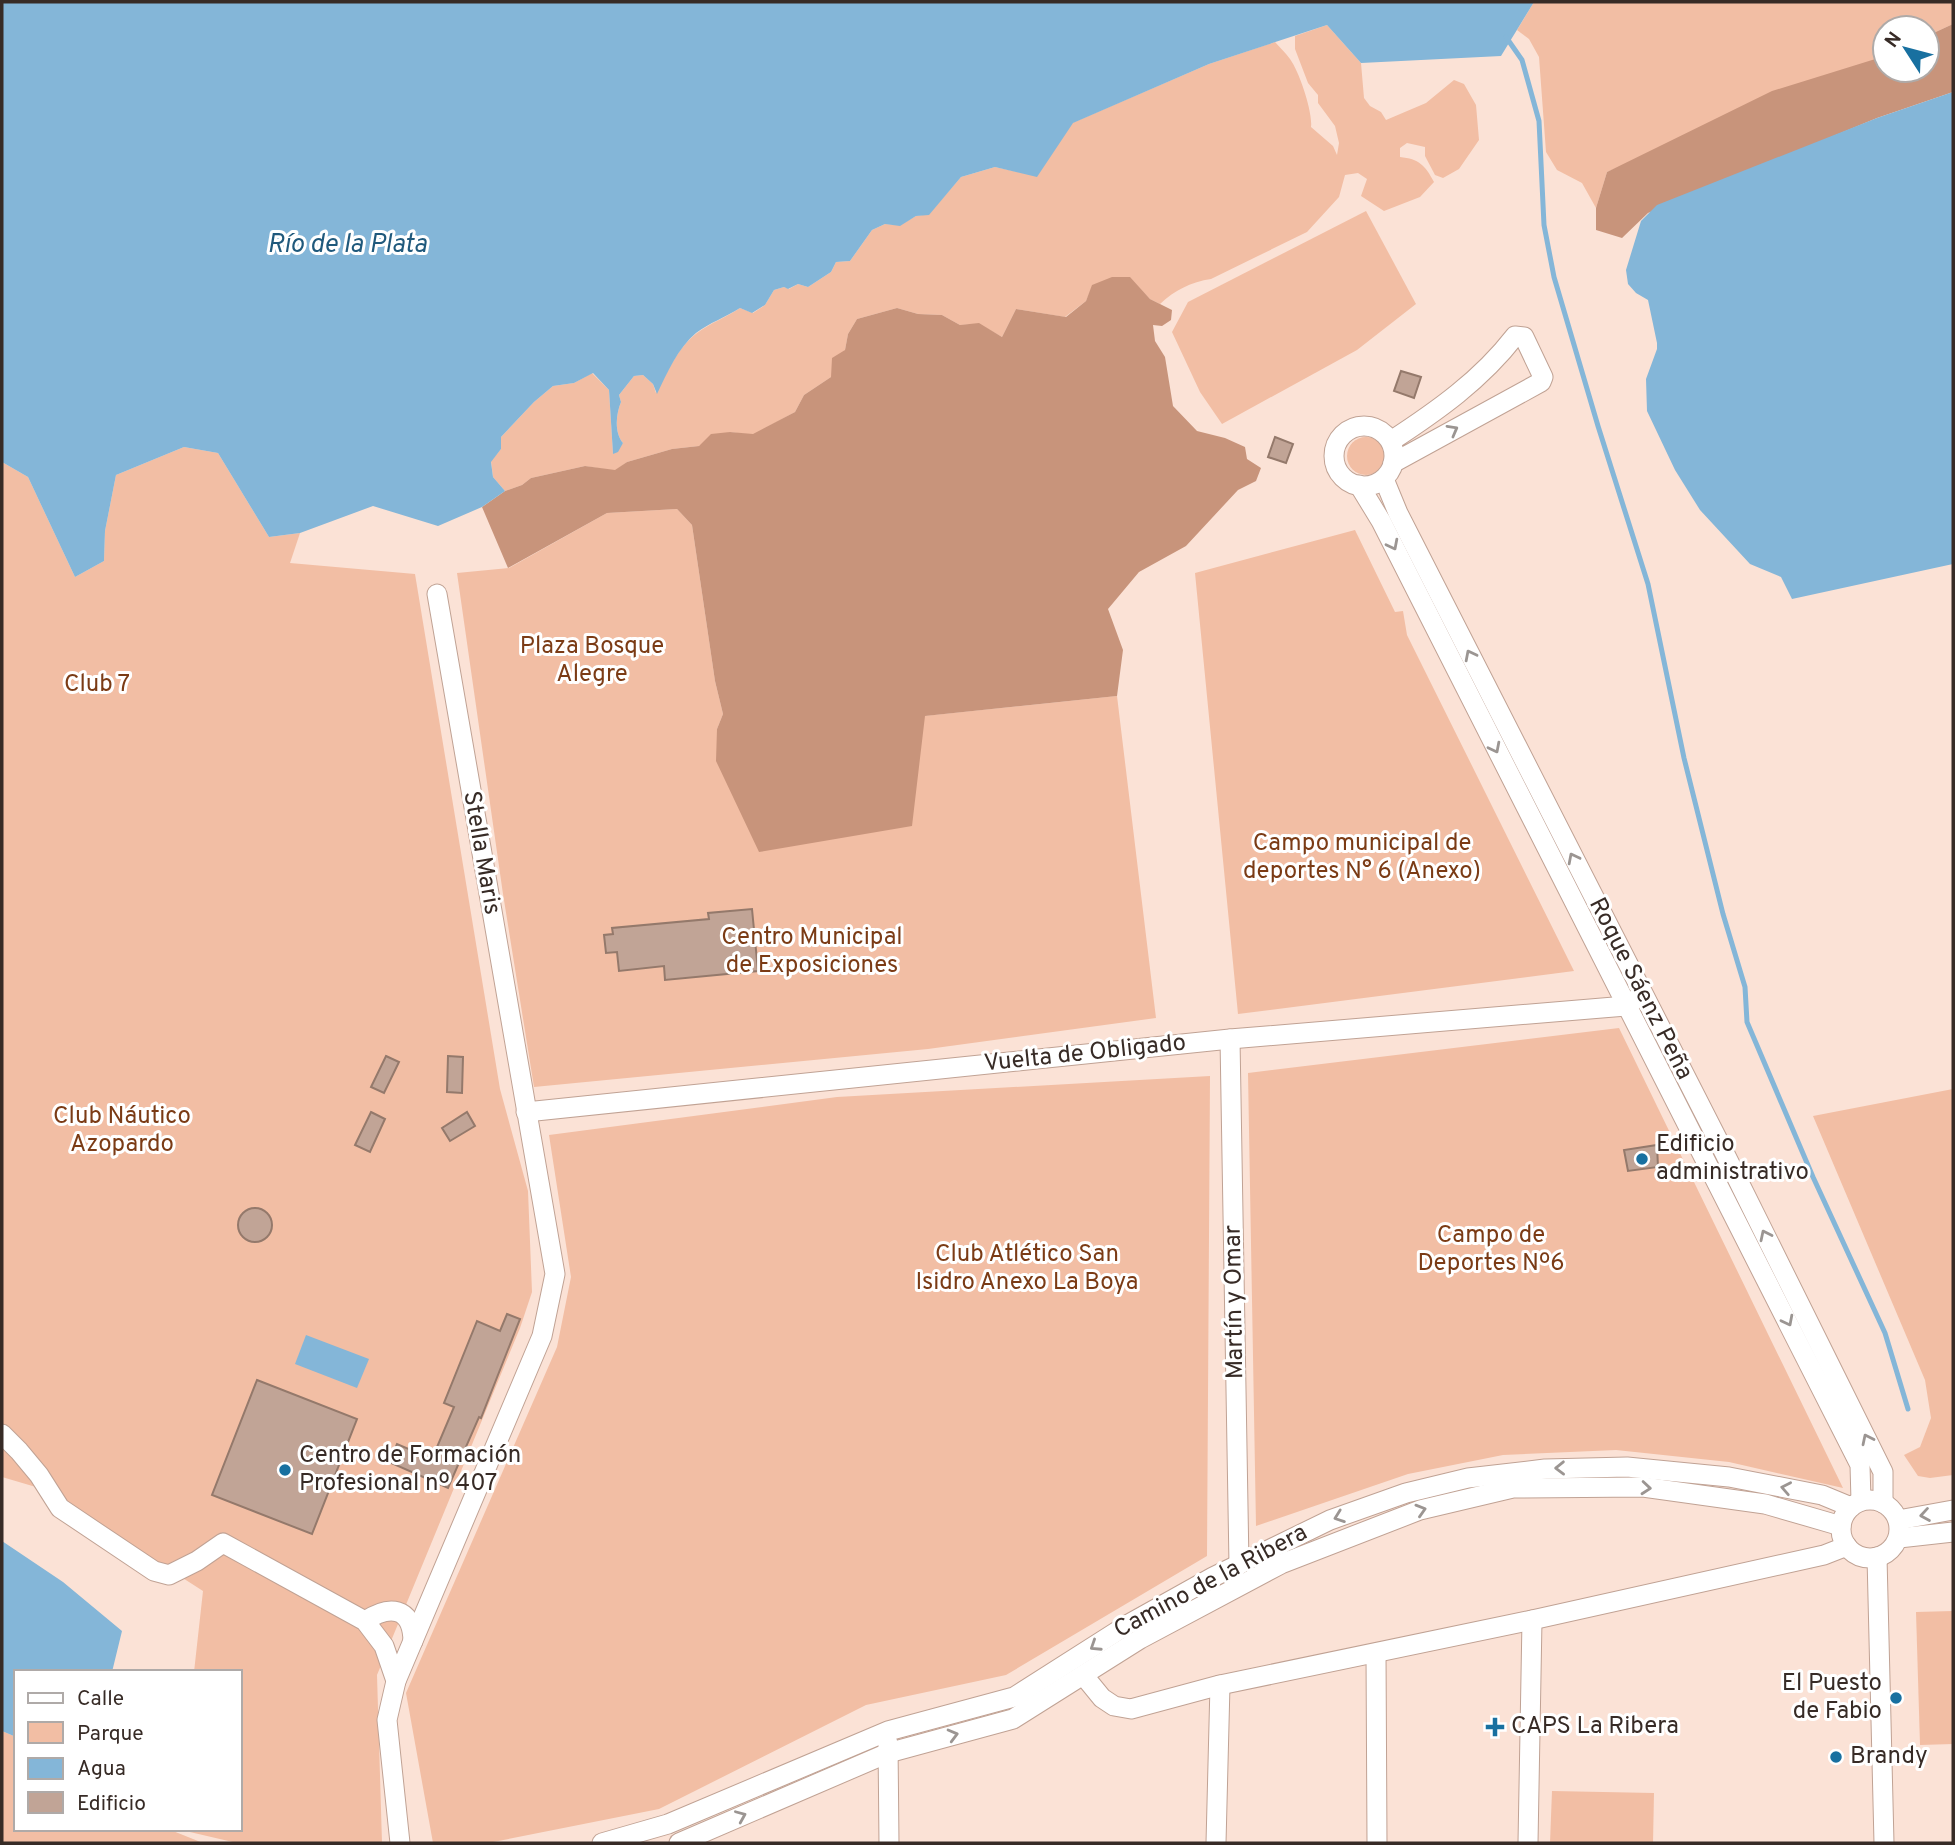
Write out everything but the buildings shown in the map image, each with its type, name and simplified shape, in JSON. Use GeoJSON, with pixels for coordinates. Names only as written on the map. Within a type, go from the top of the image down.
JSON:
{"type":"FeatureCollection","features":[{"type":"Feature","properties":{"kind":"street"},"geometry":{"type":"LineString","coordinates":[[1359,485],[1374,483],[1389,471],[1541,382],[1544,377],[1524,337],[1515,335],[1495,361],[1439,410],[1391,441]]}},
{"type":"Feature","properties":{"kind":"street","name":"Roque Sáenz Peña"},"geometry":{"type":"LineString","coordinates":[[1841,1526],[1845,1516],[1856,1504],[1860,1465],[1381,521],[1359,485],[1351,484],[1341,476],[1335,464],[1334,451],[1338,439],[1347,430],[1363,425],[1380,429],[1391,441],[1395,458],[1389,471],[1404,525],[1883,1472],[1883,1503]]}},
{"type":"Feature","properties":{"kind":"street","name":"Stella Maris"},"geometry":{"type":"LineString","coordinates":[[400,1843],[387,1720],[396,1681],[542,1336],[555,1274],[437,594]]}},
{"type":"Feature","properties":{"kind":"street"},"geometry":{"type":"LineString","coordinates":[[1626,1006],[1643,994]]}},
{"type":"Feature","properties":{"kind":"street","name":"Vuelta de Obligado"},"geometry":{"type":"LineString","coordinates":[[526,1112],[1230,1039],[1626,1006]]}},
{"type":"Feature","properties":{"kind":"street","name":"Martín y Omar"},"geometry":{"type":"LineString","coordinates":[[1230,1039],[1239,1564]]}},
{"type":"Feature","properties":{"kind":"street"},"geometry":{"type":"LineString","coordinates":[[2,1434],[39,1475],[60,1508],[154,1571],[169,1575],[197,1561],[223,1543],[365,1621],[384,1646],[396,1681]]}},
{"type":"Feature","properties":{"kind":"street","name":"Camino de la Ribera"},"geometry":{"type":"LineString","coordinates":[[602,1843],[668,1824],[888,1731],[1014,1697],[1126,1625],[1239,1564],[1330,1520],[1406,1493],[1468,1478],[1545,1469],[1626,1467],[1729,1477],[1856,1504]]}},
{"type":"Feature","properties":{"kind":"street","name":"Camino de la Ribera"},"geometry":{"type":"LineString","coordinates":[[678,1843],[888,1753],[1013,1719],[1140,1639],[1281,1564],[1420,1510],[1513,1488],[1643,1486],[1765,1504],[1841,1526]]}},
{"type":"Feature","properties":{"kind":"street"},"geometry":{"type":"LineString","coordinates":[[1841,1526],[1847,1546],[1855,1554],[1865,1558],[1877,1557],[1887,1552],[1898,1529],[1892,1510],[1883,1503],[1872,1500],[1856,1504]]}},
{"type":"Feature","properties":{"kind":"street"},"geometry":{"type":"LineString","coordinates":[[1898,1529],[1953,1510]]}},
{"type":"Feature","properties":{"kind":"street"},"geometry":{"type":"LineString","coordinates":[[1898,1529],[1953,1532]]}},
{"type":"Feature","properties":{"kind":"street"},"geometry":{"type":"LineString","coordinates":[[1084,1676],[1102,1698],[1114,1706],[1131,1709],[1220,1685],[1532,1620],[1824,1555],[1847,1546]]}},
{"type":"Feature","properties":{"kind":"street"},"geometry":{"type":"LineString","coordinates":[[1877,1557],[1884,1843]]}},
{"type":"Feature","properties":{"kind":"street"},"geometry":{"type":"LineString","coordinates":[[365,1621],[377,1612],[393,1610],[401,1613],[410,1620],[413,1641]]}},
{"type":"Feature","properties":{"kind":"street"},"geometry":{"type":"LineString","coordinates":[[1528,1843],[1532,1620]]}},
{"type":"Feature","properties":{"kind":"street"},"geometry":{"type":"LineString","coordinates":[[1376,1653],[1377,1843]]}},
{"type":"Feature","properties":{"kind":"street"},"geometry":{"type":"LineString","coordinates":[[1216,1843],[1220,1685]]}},
{"type":"Feature","properties":{"kind":"street"},"geometry":{"type":"LineString","coordinates":[[888,1731],[889,1843]]}},
{"type":"Feature","properties":{"kind":"green space"},"geometry":{"type":"Polygon","coordinates":[[[1534,2],[1953,2],[1953,24],[1941,30],[1941,14],[1871,14],[1871,62],[1607,172],[1596,208],[1582,183],[1557,170],[1546,152],[1539,57],[1529,39],[1517,30],[1534,2]]]}},
{"type":"Feature","properties":{"kind":"green space"},"geometry":{"type":"Polygon","coordinates":[[[1327,25],[1361,63],[1364,98],[1370,106],[1381,112],[1386,120],[1426,103],[1454,80],[1464,84],[1476,105],[1479,140],[1459,169],[1443,178],[1435,175],[1425,156],[1425,147],[1407,143],[1400,148],[1400,157],[1421,164],[1434,182],[1420,197],[1384,211],[1361,196],[1367,179],[1358,173],[1345,175],[1339,197],[1307,232],[1211,279],[1184,287],[1160,304],[1150,299],[1130,278],[1093,285],[1086,301],[1065,317],[1016,309],[1002,337],[979,324],[960,325],[942,315],[918,314],[897,308],[857,319],[831,377],[804,395],[795,412],[753,435],[730,432],[699,446],[672,449],[627,462],[615,471],[585,466],[531,478],[522,485],[505,491],[493,477],[491,461],[501,449],[501,437],[553,386],[574,383],[592,373],[609,390],[613,454],[623,443],[617,428],[621,402],[619,395],[634,376],[643,375],[653,384],[656,393],[679,353],[702,329],[740,308],[753,313],[765,305],[774,290],[784,287],[789,289],[798,284],[808,287],[831,272],[836,262],[850,261],[872,230],[885,224],[900,225],[916,216],[929,214],[961,177],[995,167],[1037,176],[1072,123],[1209,64],[1275,42],[1294,65],[1308,102],[1311,127],[1333,146],[1337,155],[1339,143],[1335,126],[1318,103],[1318,95],[1308,83],[1295,49],[1295,36],[1327,25]]]}},
{"type":"Feature","properties":{"kind":"green space"},"geometry":{"type":"Polygon","coordinates":[[[1366,211],[1416,304],[1357,350],[1222,424],[1200,392],[1172,332],[1188,302],[1366,211]]]}},
{"type":"Feature","properties":{"kind":"green space"},"geometry":{"type":"Polygon","coordinates":[[[1366,437],[1379,443],[1385,456],[1379,469],[1366,475],[1353,469],[1347,456],[1353,443],[1366,437]]]}},
{"type":"Feature","properties":{"kind":"green space"},"geometry":{"type":"Polygon","coordinates":[[[184,447],[218,453],[269,537],[300,533],[290,563],[415,574],[500,1089],[528,1191],[532,1292],[520,1328],[377,1675],[382,1843],[237,1843],[186,1831],[242,1831],[242,1670],[194,1670],[203,1591],[46,1490],[2,1477],[2,462],[28,477],[75,577],[104,561],[105,531],[116,475],[184,447]]]}},
{"type":"Feature","properties":{"kind":"green space"},"geometry":{"type":"Polygon","coordinates":[[[677,509],[692,525],[715,681],[723,714],[717,729],[924,716],[1117,696],[1156,1018],[928,1049],[534,1087],[457,573],[509,568],[607,513],[677,509]]]}},
{"type":"Feature","properties":{"kind":"green space","name":"Campo municipal de deportes N° 6 (Anexo)"},"geometry":{"type":"Polygon","coordinates":[[[1355,530],[1395,612],[1403,611],[1407,635],[1574,971],[1238,1014],[1195,573],[1355,530]]]}},
{"type":"Feature","properties":{"kind":"green space","name":"Campo de Deportes Nº6"},"geometry":{"type":"Polygon","coordinates":[[[1619,1028],[1843,1488],[1729,1462],[1616,1450],[1503,1455],[1408,1474],[1256,1526],[1248,1073],[1619,1028]]]}},
{"type":"Feature","properties":{"kind":"green space","name":"Club Atlético San Isidro Anexo La Boya"},"geometry":{"type":"Polygon","coordinates":[[[1210,1076],[1207,1556],[1006,1675],[866,1705],[659,1809],[488,1843],[433,1843],[406,1693],[557,1347],[571,1277],[549,1135],[837,1097],[1210,1076]]]}},
{"type":"Feature","properties":{"kind":"green space"},"geometry":{"type":"Polygon","coordinates":[[[1953,1089],[1953,1475],[1930,1478],[1918,1476],[1904,1455],[1920,1447],[1931,1418],[1925,1380],[1813,1116],[1953,1089]]]}},
{"type":"Feature","properties":{"kind":"green space"},"geometry":{"type":"Polygon","coordinates":[[[1953,1611],[1953,1744],[1920,1745],[1916,1612],[1953,1611]]]}},
{"type":"Feature","properties":{"kind":"green space"},"geometry":{"type":"Polygon","coordinates":[[[2,1731],[14,1736],[14,1831],[173,1831],[203,1843],[2,1843],[2,1731]]]}},
{"type":"Feature","properties":{"kind":"green space"},"geometry":{"type":"Polygon","coordinates":[[[1552,1791],[1654,1793],[1653,1843],[1550,1843],[1552,1791]]]}},
{"type":"Feature","properties":{"kind":"shaded area"},"geometry":{"type":"Polygon","coordinates":[[[1953,24],[1953,92],[1877,118],[1648,213],[1622,238],[1596,230],[1596,208],[1607,172],[1772,91],[1871,60],[1871,84],[1941,84],[1941,30],[1953,24]]]}},
{"type":"Feature","properties":{"kind":"shaded area"},"geometry":{"type":"Polygon","coordinates":[[[1112,277],[1130,277],[1150,299],[1172,310],[1171,320],[1162,326],[1153,325],[1155,341],[1165,357],[1173,406],[1197,431],[1225,438],[1245,447],[1247,459],[1261,468],[1256,481],[1238,490],[1186,546],[1139,572],[1108,609],[1123,650],[1117,696],[925,716],[912,826],[759,852],[716,761],[717,729],[723,714],[715,681],[692,525],[677,509],[607,513],[508,568],[482,507],[531,478],[585,466],[615,470],[627,462],[672,449],[699,446],[711,434],[753,434],[795,412],[804,395],[831,377],[832,358],[845,350],[848,334],[857,319],[897,308],[918,314],[942,315],[960,325],[979,323],[1002,337],[1016,309],[1066,317],[1086,301],[1092,285],[1112,277]]]}},
{"type":"Feature","properties":{"kind":"water","name":"Río de la Plata"},"geometry":{"type":"Polygon","coordinates":[[[2,2],[1534,2],[1501,56],[1361,63],[1327,25],[1209,64],[1073,123],[1037,177],[995,167],[961,177],[929,215],[916,216],[900,226],[885,224],[872,230],[850,261],[836,262],[831,272],[808,287],[798,284],[788,289],[784,287],[774,290],[765,305],[752,313],[740,308],[696,333],[678,353],[657,394],[653,384],[643,375],[634,376],[619,395],[621,402],[617,428],[623,443],[618,452],[613,454],[609,390],[593,373],[574,383],[553,386],[501,437],[501,449],[491,462],[493,477],[505,491],[482,507],[438,526],[373,506],[300,533],[269,537],[218,453],[184,447],[116,475],[105,531],[104,561],[75,577],[28,477],[2,462],[2,2]]]}},
{"type":"Feature","properties":{"kind":"water"},"geometry":{"type":"Polygon","coordinates":[[[1953,92],[1953,564],[1792,599],[1781,577],[1750,564],[1700,510],[1675,470],[1647,411],[1646,379],[1657,343],[1648,300],[1628,284],[1626,270],[1641,221],[1657,205],[1877,118],[1953,92]]]}},
{"type":"Feature","properties":{"kind":"water"},"geometry":{"type":"Polygon","coordinates":[[[306,1335],[369,1359],[357,1388],[295,1364],[306,1335]]]}},
{"type":"Feature","properties":{"kind":"water"},"geometry":{"type":"Polygon","coordinates":[[[2,1541],[63,1582],[122,1631],[112,1670],[14,1670],[14,1736],[2,1731],[2,1541]]]}},
{"type":"Feature","properties":{"kind":"waterway"},"geometry":{"type":"LineString","coordinates":[[1506,37],[1522,60],[1539,121],[1544,225],[1554,277],[1648,584],[1684,758],[1723,914],[1745,987],[1747,1022],[1813,1177],[1885,1333],[1908,1409]]}},
{"type":"Feature","properties":{"kind":"place","name":"Edificio administrativo"},"geometry":{"type":"Point","coordinates":[1642,1159]}},
{"type":"Feature","properties":{"kind":"place","name":"Centro de Formación Profesional nº 407"},"geometry":{"type":"Point","coordinates":[285,1470]}},
{"type":"Feature","properties":{"kind":"place","name":"El Puesto de Fabio"},"geometry":{"type":"Point","coordinates":[1896,1698]}},
{"type":"Feature","properties":{"kind":"place","name":"CAPS La Ribera"},"geometry":{"type":"Point","coordinates":[1495,1727]}},
{"type":"Feature","properties":{"kind":"place","name":"Brandy"},"geometry":{"type":"Point","coordinates":[1836,1757]}},
{"type":"Feature","properties":{"kind":"park label","name":"Plaza Bosque Alegre"},"geometry":{"type":"Point","coordinates":[592,661]}},
{"type":"Feature","properties":{"kind":"park label","name":"Club 7"},"geometry":{"type":"Point","coordinates":[97,685]}},
{"type":"Feature","properties":{"kind":"park label","name":"Centro Municipal de Exposiciones"},"geometry":{"type":"Point","coordinates":[812,952]}},
{"type":"Feature","properties":{"kind":"park label","name":"Club Náutico Azopardo"},"geometry":{"type":"Point","coordinates":[122,1131]}}]}
